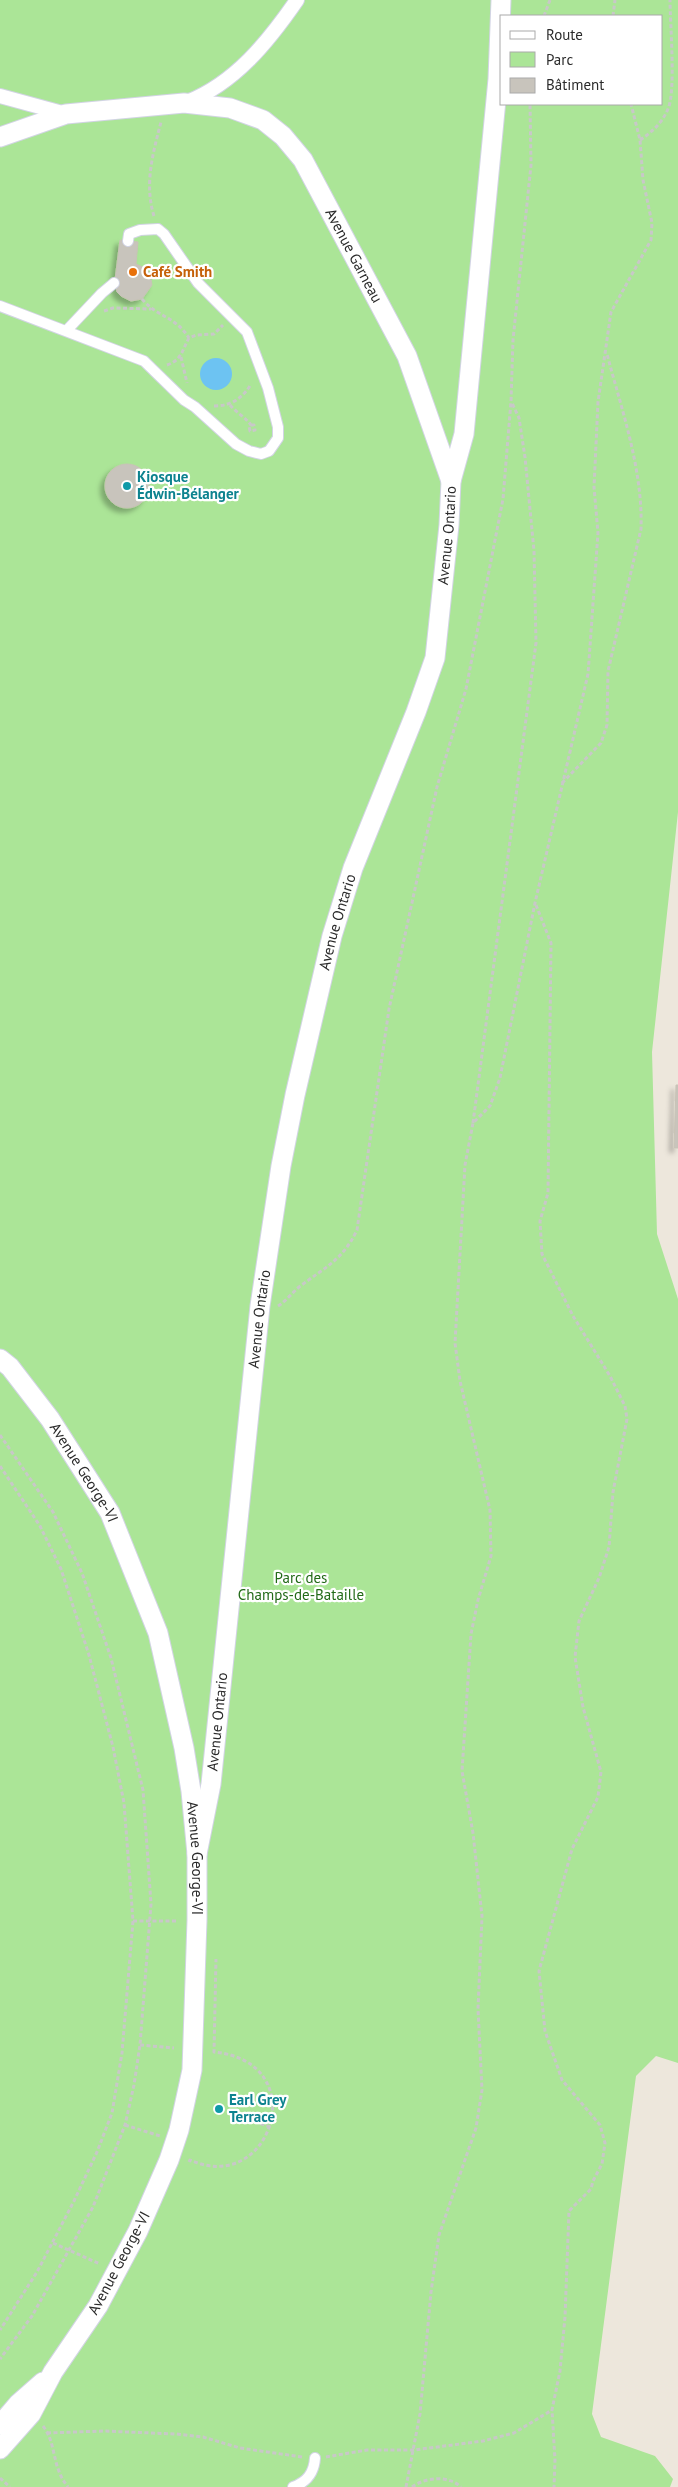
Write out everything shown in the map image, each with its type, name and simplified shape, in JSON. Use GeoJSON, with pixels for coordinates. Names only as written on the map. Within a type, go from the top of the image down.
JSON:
{"type":"FeatureCollection","features":[{"type":"Feature","properties":{"kind":"street","name":"Avenue Garneau"},"geometry":{"type":"LineString","coordinates":[[184,103],[206,95],[238,72],[268,39],[297,0]]}},
{"type":"Feature","properties":{"kind":"street","name":"Avenue Ontario"},"geometry":{"type":"LineString","coordinates":[[500,15],[501,0]]}},
{"type":"Feature","properties":{"kind":"street","name":"Avenue Ontario"},"geometry":{"type":"LineString","coordinates":[[197,1854],[211,1784],[216,1744],[260,1306],[281,1166],[332,936],[353,868],[416,712],[435,658],[448,544],[450,481],[464,434],[498,79],[500,26]]}},
{"type":"Feature","properties":{"kind":"street","name":"Avenue Garneau"},"geometry":{"type":"LineString","coordinates":[[0,96],[66,114]]}},
{"type":"Feature","properties":{"kind":"street","name":"Avenue Garneau"},"geometry":{"type":"LineString","coordinates":[[0,137],[66,114],[184,103],[230,108],[256,117],[283,136],[304,160],[407,356],[450,481]]}},
{"type":"Feature","properties":{"kind":"street","name":"Avenue George-VI"},"geometry":{"type":"LineString","coordinates":[[0,1359],[10,1367],[50,1419],[110,1513],[158,1633],[184,1748],[197,1854],[196,1990],[192,2070],[179,2130],[154,2196],[117,2273],[89,2320],[53,2372],[30,2414],[0,2449]]}},
{"type":"Feature","properties":{"kind":"street"},"geometry":{"type":"LineString","coordinates":[[184,1748],[216,1744]]}},
{"type":"Feature","properties":{"kind":"street","name":"Avenue George-VI"},"geometry":{"type":"LineString","coordinates":[[0,2425],[18,2404],[53,2372]]}},
{"type":"Feature","properties":{"kind":"lane"},"geometry":{"type":"LineString","coordinates":[[0,306],[144,361],[184,400],[195,407],[236,444],[249,451],[262,454],[269,451],[278,438],[278,426],[268,388],[248,332],[198,283],[164,234],[158,229],[140,230],[129,234],[128,241]]}},
{"type":"Feature","properties":{"kind":"lane"},"geometry":{"type":"LineString","coordinates":[[67,330],[114,283]]}},
{"type":"Feature","properties":{"kind":"lane"},"geometry":{"type":"LineString","coordinates":[[293,2487],[308,2479],[314,2468],[315,2458]]}},
{"type":"Feature","properties":{"kind":"path"},"geometry":{"type":"LineString","coordinates":[[544,15],[550,0]]}},
{"type":"Feature","properties":{"kind":"path"},"geometry":{"type":"LineString","coordinates":[[613,15],[615,0]]}},
{"type":"Feature","properties":{"kind":"path"},"geometry":{"type":"LineString","coordinates":[[640,140],[655,130],[669,108],[672,88],[670,0]]}},
{"type":"Feature","properties":{"kind":"path"},"geometry":{"type":"LineString","coordinates":[[158,229],[151,206],[150,167],[164,105]]}},
{"type":"Feature","properties":{"kind":"path"},"geometry":{"type":"LineString","coordinates":[[260,1306],[274,1307],[280,1305],[298,1288],[338,1260],[349,1247],[357,1230],[389,1009],[437,787],[466,689],[504,499],[513,340],[531,165],[530,105]]}},
{"type":"Feature","properties":{"kind":"path"},"geometry":{"type":"LineString","coordinates":[[473,1123],[490,1106],[500,1078],[535,903],[588,674],[598,533],[594,487],[598,402],[611,312],[651,240],[652,224],[643,180],[640,140],[631,105]]}},
{"type":"Feature","properties":{"kind":"path"},"geometry":{"type":"LineString","coordinates":[[142,299],[151,309],[174,320],[189,338]]}},
{"type":"Feature","properties":{"kind":"path"},"geometry":{"type":"LineString","coordinates":[[81,336],[90,323],[105,310],[113,308],[151,309]]}},
{"type":"Feature","properties":{"kind":"path"},"geometry":{"type":"LineString","coordinates":[[149,366],[165,366],[175,363],[181,357],[189,338],[196,335],[214,334],[220,330],[227,312]]}},
{"type":"Feature","properties":{"kind":"path"},"geometry":{"type":"LineString","coordinates":[[562,784],[601,743],[607,725],[608,671],[641,530],[642,505],[634,459],[606,352]]}},
{"type":"Feature","properties":{"kind":"path"},"geometry":{"type":"LineString","coordinates":[[181,357],[187,384]]}},
{"type":"Feature","properties":{"kind":"path"},"geometry":{"type":"LineString","coordinates":[[211,405],[230,405],[239,399],[253,379]]}},
{"type":"Feature","properties":{"kind":"path"},"geometry":{"type":"LineString","coordinates":[[406,2487],[420,2414],[431,2292],[439,2235],[476,2128],[482,2090],[478,2009],[482,1916],[473,1833],[462,1771],[471,1634],[490,1556],[490,1510],[460,1381],[455,1343],[465,1165],[473,1123],[536,644],[534,551],[526,457],[519,418],[511,401]]}},
{"type":"Feature","properties":{"kind":"path"},"geometry":{"type":"LineString","coordinates":[[230,405],[238,415],[251,425]]}},
{"type":"Feature","properties":{"kind":"path"},"geometry":{"type":"LineString","coordinates":[[535,903],[551,943],[548,1193],[540,1221],[542,1254],[573,1316],[610,1376],[624,1406],[627,1419],[613,1492],[609,1548],[600,1578],[579,1621],[575,1657],[583,1707],[601,1772],[598,1797],[572,1849],[539,1971],[545,2031],[562,2080],[600,2126],[606,2143],[602,2164],[591,2189],[569,2211],[566,2317],[560,2371],[552,2410],[555,2460],[554,2487]]}},
{"type":"Feature","properties":{"kind":"path"},"geometry":{"type":"LineString","coordinates":[[0,1435],[53,1512],[82,1573],[111,1658],[143,1790],[152,1904],[140,2045],[126,2125],[93,2207],[32,2316],[0,2359]]}},
{"type":"Feature","properties":{"kind":"path"},"geometry":{"type":"LineString","coordinates":[[0,1466],[40,1526],[61,1569],[90,1655],[113,1747],[124,1803],[133,1921],[122,2053],[112,2113],[97,2152],[37,2272],[0,2330]]}},
{"type":"Feature","properties":{"kind":"path"},"geometry":{"type":"LineString","coordinates":[[133,1921],[177,1921]]}},
{"type":"Feature","properties":{"kind":"path"},"geometry":{"type":"LineString","coordinates":[[186,2168],[190,2160],[208,2165],[222,2166],[243,2159],[262,2142],[270,2126],[273,2105],[268,2082],[262,2074],[248,2062],[238,2057],[214,2052],[216,1952]]}},
{"type":"Feature","properties":{"kind":"path"},"geometry":{"type":"LineString","coordinates":[[140,2045],[174,2048]]}},
{"type":"Feature","properties":{"kind":"path"},"geometry":{"type":"LineString","coordinates":[[242,2117],[270,2126]]}},
{"type":"Feature","properties":{"kind":"path"},"geometry":{"type":"LineString","coordinates":[[126,2125],[161,2136]]}},
{"type":"Feature","properties":{"kind":"path"},"geometry":{"type":"LineString","coordinates":[[52,2242],[103,2266]]}},
{"type":"Feature","properties":{"kind":"path"},"geometry":{"type":"LineString","coordinates":[[47,2433],[103,2431],[203,2436],[240,2448],[285,2456],[315,2458],[367,2450],[414,2450],[456,2446],[514,2433],[552,2410]]}},
{"type":"Feature","properties":{"kind":"path"},"geometry":{"type":"LineString","coordinates":[[41,2424],[47,2433],[58,2473],[68,2487]]}},
{"type":"Feature","properties":{"kind":"path"},"geometry":{"type":"LineString","coordinates":[[0,2478],[10,2487]]}},
{"type":"Feature","properties":{"kind":"path"},"geometry":{"type":"LineString","coordinates":[[412,2487],[418,2482],[437,2478],[449,2480],[462,2487]]}},
{"type":"Feature","properties":{"kind":"green space","name":"Parc des Champs-de-Bataille"},"geometry":{"type":"Polygon","coordinates":[[[0,0],[678,0],[678,812],[652,1052],[657,1234],[678,1299],[678,2063],[656,2056],[636,2076],[592,2414],[601,2437],[655,2456],[673,2479],[670,2487],[0,2487],[0,0]]]}},
{"type":"Feature","properties":{"kind":"water"},"geometry":{"type":"Polygon","coordinates":[[[216,358],[222,359],[227,363],[231,368],[231,380],[227,385],[222,389],[216,390],[210,389],[205,385],[201,380],[200,374],[201,368],[205,363],[210,359],[216,358]]]}},
{"type":"Feature","properties":{"kind":"building","name":"Café Smith"},"geometry":{"type":"Polygon","coordinates":[[[120,240],[138,242],[136,264],[147,269],[150,274],[152,285],[142,299],[131,301],[117,292],[115,280],[120,240]]]}},
{"type":"Feature","properties":{"kind":"building","name":"Kiosque Édwin-Bélanger"},"geometry":{"type":"Polygon","coordinates":[[[131,464],[143,470],[148,478],[148,494],[143,502],[135,507],[123,508],[111,502],[106,494],[105,482],[111,470],[119,465],[131,464]]]}},
{"type":"Feature","properties":{"kind":"building"},"geometry":{"type":"Polygon","coordinates":[[[676,1085],[678,1085],[678,1148],[674,1148],[676,1085]]]}},
{"type":"Feature","properties":{"kind":"place","name":"Café Smith"},"geometry":{"type":"Point","coordinates":[133,272]}},
{"type":"Feature","properties":{"kind":"place","name":"Kiosque Édwin-Bélanger"},"geometry":{"type":"Point","coordinates":[127,486]}},
{"type":"Feature","properties":{"kind":"place","name":"Earl Grey Terrace"},"geometry":{"type":"Point","coordinates":[219,2109]}}]}
